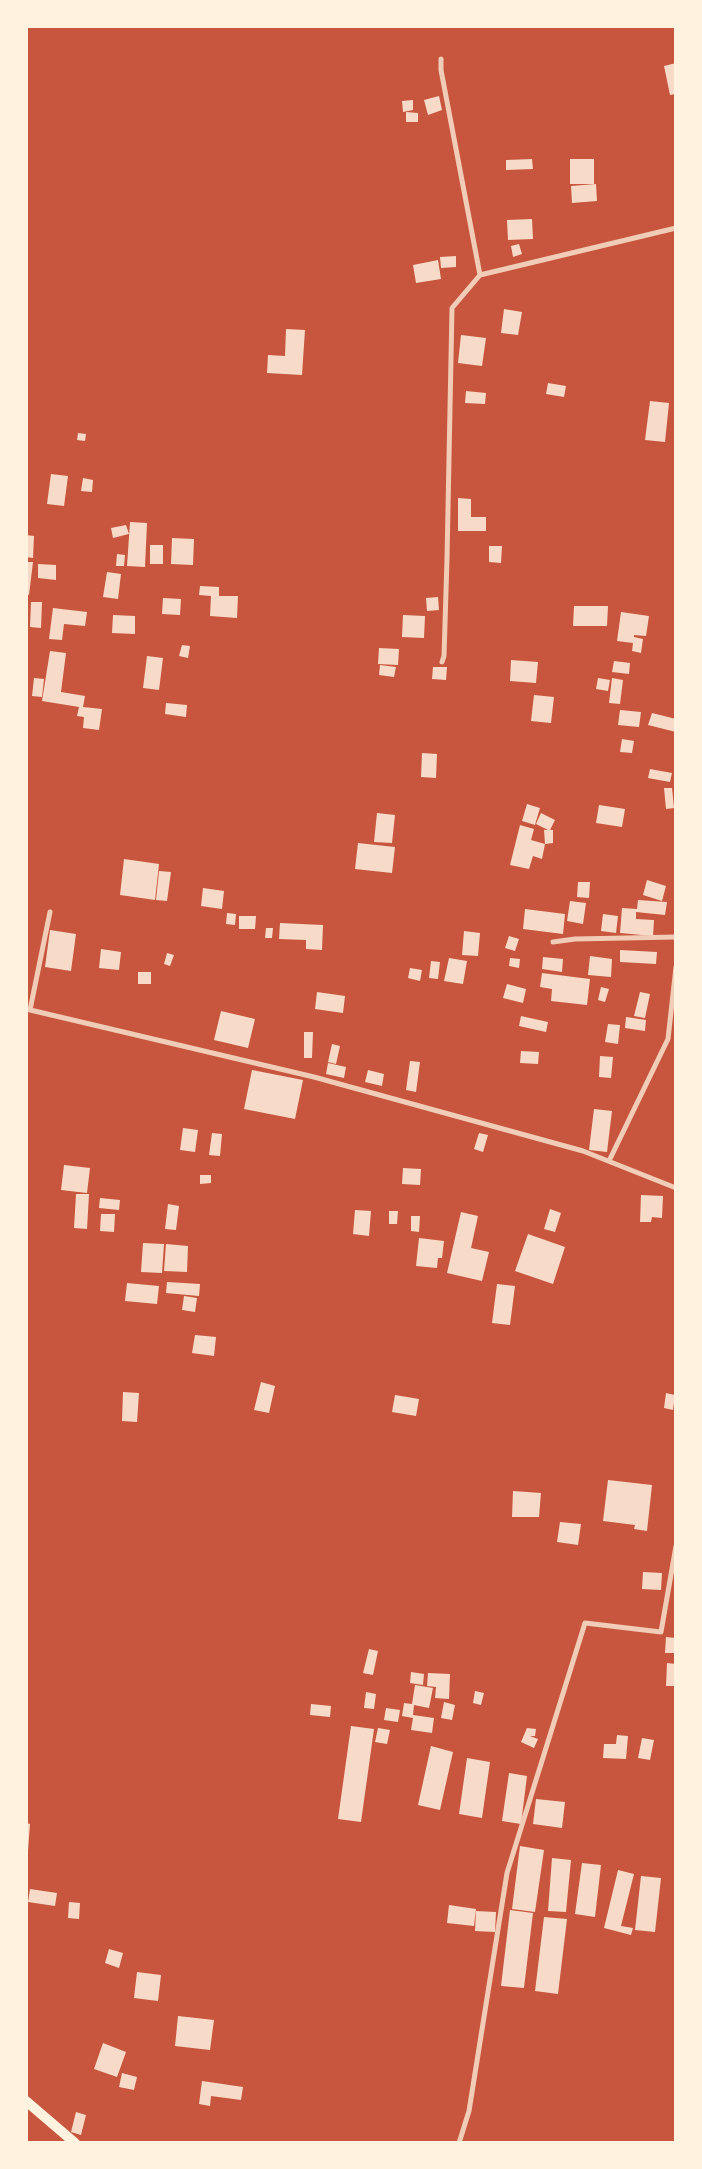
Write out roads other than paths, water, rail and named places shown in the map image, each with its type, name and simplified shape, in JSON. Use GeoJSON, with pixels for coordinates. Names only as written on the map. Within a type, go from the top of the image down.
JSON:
{"type":"FeatureCollection","features":[{"type":"Feature","properties":{"kind":"main road"},"geometry":{"type":"LineString","coordinates":[[26,2101],[75,2143]]}},
{"type":"Feature","properties":{"kind":"street"},"geometry":{"type":"LineString","coordinates":[[441,59],[441,70],[480,275]]}},
{"type":"Feature","properties":{"kind":"street"},"geometry":{"type":"LineString","coordinates":[[442,662],[444,656],[447,559],[452,308],[480,275],[676,228]]}},
{"type":"Feature","properties":{"kind":"street"},"geometry":{"type":"LineString","coordinates":[[50,912],[28,1010],[314,1077],[583,1151],[676,1188]]}},
{"type":"Feature","properties":{"kind":"street"},"geometry":{"type":"LineString","coordinates":[[553,942],[575,939],[676,937]]}},
{"type":"Feature","properties":{"kind":"street"},"geometry":{"type":"LineString","coordinates":[[609,1161],[668,1038],[676,967]]}},
{"type":"Feature","properties":{"kind":"street"},"geometry":{"type":"LineString","coordinates":[[459,2143],[469,2111],[507,1873],[585,1623],[661,1632],[676,1546]]}}]}
